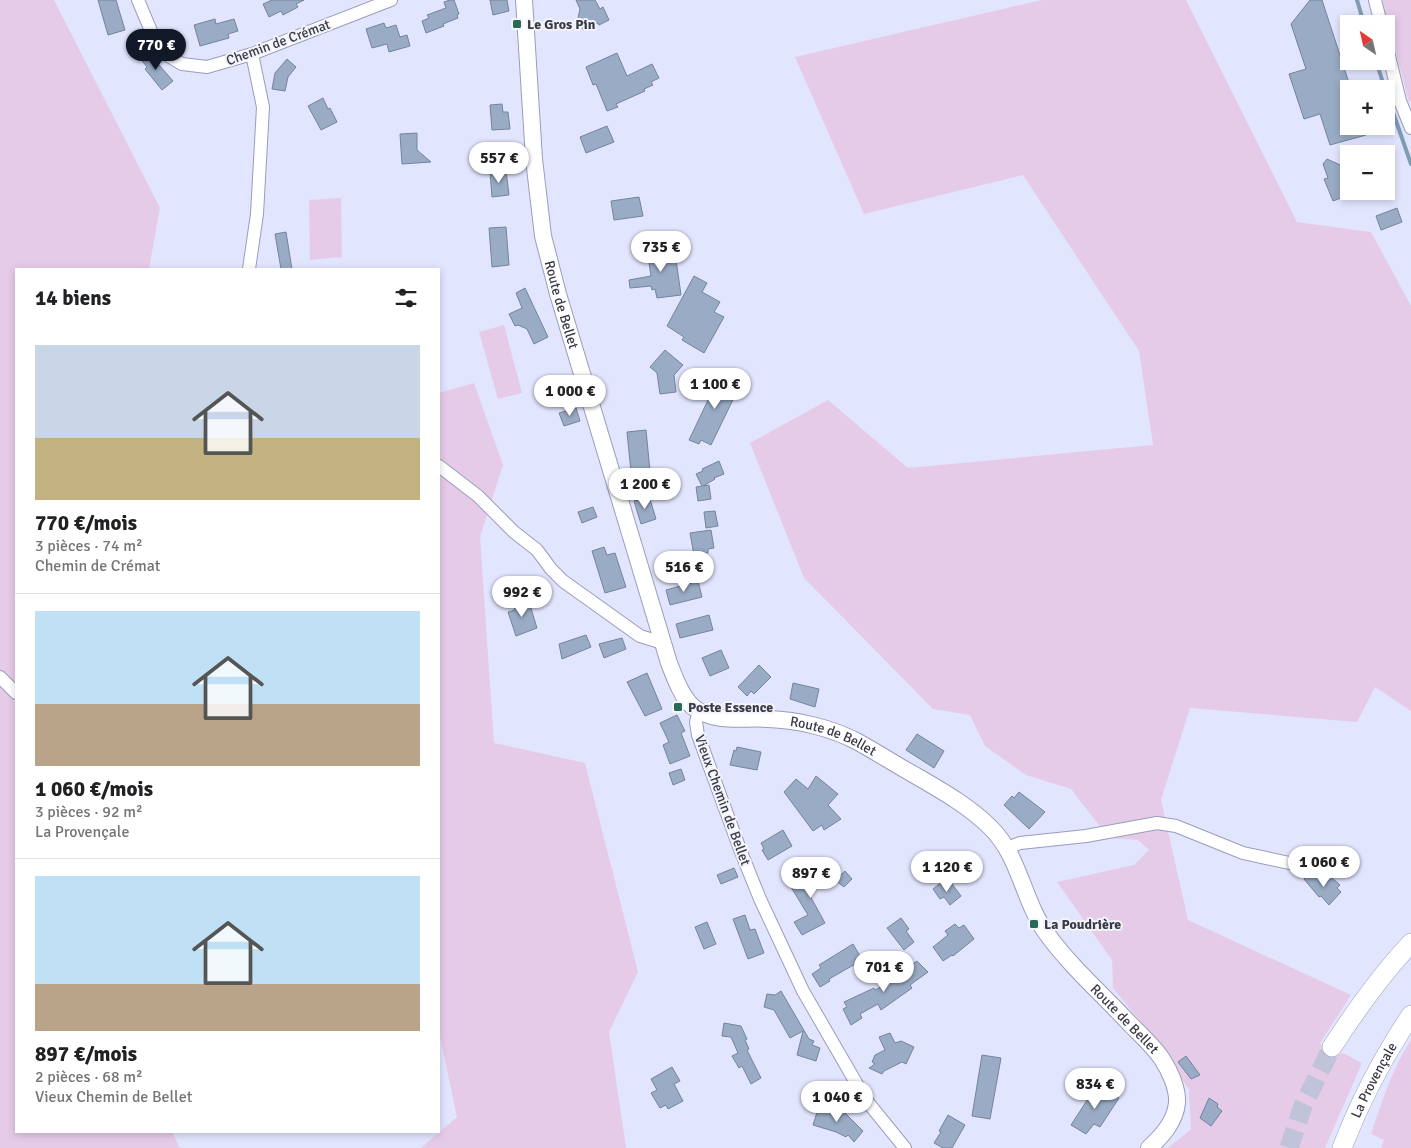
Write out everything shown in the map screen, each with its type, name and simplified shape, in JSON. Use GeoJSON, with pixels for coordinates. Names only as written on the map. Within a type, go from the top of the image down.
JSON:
{"type":"FeatureCollection","features":[{"type":"Feature","properties":{"kind":"highway"},"geometry":{"type":"LineString","coordinates":[[1332,1047],[1360,1004],[1411,943]]}},
{"type":"Feature","properties":{"kind":"highway","name":"La Provençale"},"geometry":{"type":"LineString","coordinates":[[1342,1148],[1372,1078],[1411,1015]]}},
{"type":"Feature","properties":{"kind":"main road","name":"Route de Bellet"},"geometry":{"type":"LineString","coordinates":[[524,0],[534,159],[543,236],[558,294],[676,682],[686,699],[699,711],[710,716],[729,719],[767,718],[792,722],[834,732],[856,741],[954,798],[974,812],[992,829],[1007,848],[1034,913],[1047,934],[1148,1042],[1162,1058],[1169,1070],[1176,1090],[1177,1102],[1175,1112],[1161,1137],[1149,1148]]}},
{"type":"Feature","properties":{"kind":"street","name":"Chemin de Crémat"},"geometry":{"type":"LineString","coordinates":[[138,0],[159,47],[182,64],[207,67],[252,54],[391,0]]}},
{"type":"Feature","properties":{"kind":"street"},"geometry":{"type":"LineString","coordinates":[[1375,0],[1379,15]]}},
{"type":"Feature","properties":{"kind":"street"},"geometry":{"type":"LineString","coordinates":[[250,268],[257,214],[263,107],[252,54]]}},
{"type":"Feature","properties":{"kind":"street"},"geometry":{"type":"LineString","coordinates":[[1392,70],[1400,100],[1411,128]]}},
{"type":"Feature","properties":{"kind":"street"},"geometry":{"type":"LineString","coordinates":[[440,467],[478,496],[514,532],[536,550],[563,581],[630,630],[640,636],[663,644]]}},
{"type":"Feature","properties":{"kind":"street"},"geometry":{"type":"LineString","coordinates":[[0,677],[15,692]]}},
{"type":"Feature","properties":{"kind":"street","name":"Vieux Chemin de Bellet"},"geometry":{"type":"LineString","coordinates":[[699,711],[696,722],[698,735],[741,852],[760,899],[803,991],[866,1100],[905,1148]]}},
{"type":"Feature","properties":{"kind":"street"},"geometry":{"type":"LineString","coordinates":[[1007,848],[1020,843],[1086,836],[1157,823],[1176,826],[1243,853],[1308,867],[1339,869]]}},
{"type":"Feature","properties":{"kind":"shaded area"},"geometry":{"type":"Polygon","coordinates":[[[0,0],[54,0],[160,208],[149,268],[15,268],[15,1133],[173,1133],[181,1148],[0,1148],[0,0]]]}},
{"type":"Feature","properties":{"kind":"shaded area"},"geometry":{"type":"Polygon","coordinates":[[[1042,0],[1186,0],[1297,222],[1371,232],[1411,306],[1411,711],[1375,687],[1357,722],[1190,708],[1161,800],[1188,920],[1351,995],[1320,1043],[1326,1051],[1334,1055],[1343,1053],[1362,1063],[1325,1148],[1168,1148],[1191,1129],[1189,1090],[1165,1052],[1113,988],[1112,960],[1057,882],[1134,865],[1149,850],[1138,840],[1109,838],[1071,789],[1026,775],[985,746],[970,715],[933,709],[804,578],[750,443],[828,400],[908,468],[1153,445],[1139,351],[1023,175],[864,214],[795,57],[1042,0]]]}},
{"type":"Feature","properties":{"kind":"shaded area"},"geometry":{"type":"Polygon","coordinates":[[[1382,0],[1411,0],[1411,101],[1409,102],[1395,49],[1395,15],[1386,15],[1382,0]]]}},
{"type":"Feature","properties":{"kind":"shaded area"},"geometry":{"type":"Polygon","coordinates":[[[341,198],[342,257],[310,260],[309,200],[341,198]]]}},
{"type":"Feature","properties":{"kind":"shaded area"},"geometry":{"type":"Polygon","coordinates":[[[504,325],[522,393],[498,399],[479,332],[504,325]]]}},
{"type":"Feature","properties":{"kind":"shaded area"},"geometry":{"type":"Polygon","coordinates":[[[474,383],[503,465],[480,537],[494,743],[585,763],[638,972],[609,1032],[626,1148],[421,1148],[457,1117],[440,1037],[440,393],[474,383]]]}},
{"type":"Feature","properties":{"kind":"shaded area"},"geometry":{"type":"Polygon","coordinates":[[[1411,1040],[1411,1148],[1381,1148],[1384,1140],[1371,1134],[1383,1097],[1411,1040]]]}},
{"type":"Feature","properties":{"kind":"building"},"geometry":{"type":"Polygon","coordinates":[[[98,0],[116,0],[125,30],[108,35],[98,0]]]}},
{"type":"Feature","properties":{"kind":"building"},"geometry":{"type":"Polygon","coordinates":[[[272,0],[304,0],[296,4],[298,7],[283,15],[281,11],[269,17],[263,4],[272,0]]]}},
{"type":"Feature","properties":{"kind":"building"},"geometry":{"type":"Polygon","coordinates":[[[454,0],[459,14],[457,15],[458,18],[426,33],[422,21],[429,18],[427,15],[446,8],[444,2],[454,0]]]}},
{"type":"Feature","properties":{"kind":"building"},"geometry":{"type":"Polygon","coordinates":[[[490,0],[507,0],[509,11],[493,15],[490,0]]]}},
{"type":"Feature","properties":{"kind":"building"},"geometry":{"type":"Polygon","coordinates":[[[576,0],[595,0],[600,9],[603,7],[609,20],[583,30],[578,18],[580,9],[576,0]]]}},
{"type":"Feature","properties":{"kind":"building"},"geometry":{"type":"Polygon","coordinates":[[[1310,0],[1322,0],[1340,55],[1340,70],[1345,70],[1348,80],[1340,80],[1340,135],[1366,135],[1330,145],[1320,114],[1304,119],[1289,74],[1306,69],[1291,24],[1310,0]]]}},
{"type":"Feature","properties":{"kind":"building"},"geometry":{"type":"Polygon","coordinates":[[[215,19],[216,24],[234,19],[238,31],[228,34],[229,38],[200,46],[194,25],[215,19]]]}},
{"type":"Feature","properties":{"kind":"building"},"geometry":{"type":"Polygon","coordinates":[[[384,23],[386,28],[396,25],[400,37],[407,35],[410,46],[389,52],[387,44],[372,48],[366,29],[384,23]]]}},
{"type":"Feature","properties":{"kind":"building"},"geometry":{"type":"Polygon","coordinates":[[[146,50],[173,81],[162,90],[145,69],[147,67],[139,57],[146,50]]]}},
{"type":"Feature","properties":{"kind":"building"},"geometry":{"type":"Polygon","coordinates":[[[617,53],[627,76],[652,64],[659,78],[651,82],[653,85],[644,89],[645,91],[616,104],[618,107],[607,111],[596,84],[593,85],[586,67],[617,53]]]}},
{"type":"Feature","properties":{"kind":"building"},"geometry":{"type":"Polygon","coordinates":[[[287,59],[296,67],[288,77],[285,91],[272,89],[275,73],[287,59]]]}},
{"type":"Feature","properties":{"kind":"building"},"geometry":{"type":"Polygon","coordinates":[[[323,98],[337,122],[321,130],[308,106],[323,98]]]}},
{"type":"Feature","properties":{"kind":"building"},"geometry":{"type":"Polygon","coordinates":[[[502,104],[503,112],[508,112],[510,129],[492,130],[490,105],[502,104]]]}},
{"type":"Feature","properties":{"kind":"building"},"geometry":{"type":"Polygon","coordinates":[[[607,126],[614,142],[586,153],[580,137],[607,126]]]}},
{"type":"Feature","properties":{"kind":"building"},"geometry":{"type":"Polygon","coordinates":[[[417,133],[417,150],[431,162],[402,164],[400,134],[417,133]]]}},
{"type":"Feature","properties":{"kind":"building"},"geometry":{"type":"Polygon","coordinates":[[[1327,159],[1340,165],[1340,198],[1333,201],[1324,179],[1328,178],[1323,164],[1327,159]]]}},
{"type":"Feature","properties":{"kind":"building"},"geometry":{"type":"Polygon","coordinates":[[[506,170],[509,195],[492,197],[490,172],[506,170]]]}},
{"type":"Feature","properties":{"kind":"building"},"geometry":{"type":"Polygon","coordinates":[[[639,197],[643,216],[614,220],[611,201],[639,197]]]}},
{"type":"Feature","properties":{"kind":"building"},"geometry":{"type":"Polygon","coordinates":[[[1397,208],[1402,222],[1381,230],[1376,216],[1397,208]]]}},
{"type":"Feature","properties":{"kind":"building"},"geometry":{"type":"Polygon","coordinates":[[[506,227],[509,265],[492,267],[489,228],[506,227]]]}},
{"type":"Feature","properties":{"kind":"building"},"geometry":{"type":"Polygon","coordinates":[[[286,232],[292,268],[281,268],[275,234],[286,232]]]}},
{"type":"Feature","properties":{"kind":"building"},"geometry":{"type":"Polygon","coordinates":[[[674,245],[681,295],[657,298],[655,289],[652,290],[651,286],[630,288],[629,280],[651,276],[647,249],[674,245]]]}},
{"type":"Feature","properties":{"kind":"building"},"geometry":{"type":"Polygon","coordinates":[[[694,276],[707,283],[702,292],[720,302],[714,312],[724,317],[704,353],[682,340],[684,337],[667,326],[694,276]]]}},
{"type":"Feature","properties":{"kind":"building"},"geometry":{"type":"Polygon","coordinates":[[[525,288],[548,337],[534,344],[527,329],[518,325],[515,326],[509,314],[522,308],[516,293],[525,288]]]}},
{"type":"Feature","properties":{"kind":"building"},"geometry":{"type":"Polygon","coordinates":[[[665,350],[683,365],[674,375],[676,392],[660,394],[657,373],[650,367],[665,350]]]}},
{"type":"Feature","properties":{"kind":"building"},"geometry":{"type":"Polygon","coordinates":[[[721,373],[741,383],[711,445],[701,440],[699,444],[689,440],[721,373]]]}},
{"type":"Feature","properties":{"kind":"building"},"geometry":{"type":"Polygon","coordinates":[[[576,408],[580,421],[564,426],[559,413],[576,408]]]}},
{"type":"Feature","properties":{"kind":"building"},"geometry":{"type":"Polygon","coordinates":[[[646,430],[650,471],[631,472],[627,432],[646,430]]]}},
{"type":"Feature","properties":{"kind":"building"},"geometry":{"type":"Polygon","coordinates":[[[719,461],[724,474],[703,486],[709,485],[711,499],[698,501],[696,487],[702,486],[696,474],[719,461]]]}},
{"type":"Feature","properties":{"kind":"building"},"geometry":{"type":"Polygon","coordinates":[[[649,496],[656,519],[641,524],[634,501],[649,496]]]}},
{"type":"Feature","properties":{"kind":"building"},"geometry":{"type":"Polygon","coordinates":[[[593,507],[597,517],[582,523],[578,512],[593,507]]]}},
{"type":"Feature","properties":{"kind":"building"},"geometry":{"type":"Polygon","coordinates":[[[715,511],[718,526],[706,528],[704,512],[715,511]]]}},
{"type":"Feature","properties":{"kind":"building"},"geometry":{"type":"Polygon","coordinates":[[[711,530],[714,548],[708,549],[708,553],[694,555],[690,533],[711,530]]]}},
{"type":"Feature","properties":{"kind":"building"},"geometry":{"type":"Polygon","coordinates":[[[604,547],[607,555],[615,553],[626,587],[605,593],[592,551],[604,547]]]}},
{"type":"Feature","properties":{"kind":"building"},"geometry":{"type":"Polygon","coordinates":[[[698,581],[702,597],[670,605],[666,590],[698,581]]]}},
{"type":"Feature","properties":{"kind":"building"},"geometry":{"type":"Polygon","coordinates":[[[525,600],[527,606],[530,605],[537,628],[516,636],[508,612],[515,610],[513,603],[525,600]]]}},
{"type":"Feature","properties":{"kind":"building"},"geometry":{"type":"Polygon","coordinates":[[[709,615],[713,630],[680,638],[676,624],[709,615]]]}},
{"type":"Feature","properties":{"kind":"building"},"geometry":{"type":"Polygon","coordinates":[[[586,635],[591,647],[562,659],[559,644],[586,635]]]}},
{"type":"Feature","properties":{"kind":"building"},"geometry":{"type":"Polygon","coordinates":[[[622,638],[626,649],[604,658],[599,644],[622,638]]]}},
{"type":"Feature","properties":{"kind":"building"},"geometry":{"type":"Polygon","coordinates":[[[721,650],[729,668],[710,676],[702,658],[721,650]]]}},
{"type":"Feature","properties":{"kind":"building"},"geometry":{"type":"Polygon","coordinates":[[[759,665],[771,677],[754,694],[751,691],[747,696],[738,687],[759,665]]]}},
{"type":"Feature","properties":{"kind":"building"},"geometry":{"type":"Polygon","coordinates":[[[647,673],[662,709],[645,716],[627,682],[647,673]]]}},
{"type":"Feature","properties":{"kind":"building"},"geometry":{"type":"Polygon","coordinates":[[[793,683],[819,689],[815,707],[790,699],[793,683]]]}},
{"type":"Feature","properties":{"kind":"building"},"geometry":{"type":"Polygon","coordinates":[[[677,715],[685,731],[681,733],[690,756],[670,764],[663,745],[669,742],[660,723],[677,715]]]}},
{"type":"Feature","properties":{"kind":"building"},"geometry":{"type":"Polygon","coordinates":[[[917,734],[944,751],[934,768],[906,750],[917,734]]]}},
{"type":"Feature","properties":{"kind":"building"},"geometry":{"type":"Polygon","coordinates":[[[737,747],[761,752],[757,770],[730,765],[734,750],[736,751],[737,747]]]}},
{"type":"Feature","properties":{"kind":"building"},"geometry":{"type":"Polygon","coordinates":[[[681,769],[685,780],[673,785],[669,773],[681,769]]]}},
{"type":"Feature","properties":{"kind":"building"},"geometry":{"type":"Polygon","coordinates":[[[816,776],[838,794],[828,805],[841,819],[824,830],[822,825],[813,831],[784,792],[796,779],[808,789],[816,776]]]}},
{"type":"Feature","properties":{"kind":"building"},"geometry":{"type":"Polygon","coordinates":[[[1019,792],[1045,812],[1029,829],[1004,805],[1012,796],[1014,798],[1019,792]]]}},
{"type":"Feature","properties":{"kind":"building"},"geometry":{"type":"Polygon","coordinates":[[[783,830],[792,846],[768,860],[762,850],[764,849],[761,843],[783,830]]]}},
{"type":"Feature","properties":{"kind":"building"},"geometry":{"type":"Polygon","coordinates":[[[831,865],[839,873],[810,891],[812,893],[809,894],[825,923],[802,935],[794,922],[808,915],[791,887],[818,870],[821,875],[831,865]]]}},
{"type":"Feature","properties":{"kind":"building"},"geometry":{"type":"Polygon","coordinates":[[[734,868],[738,877],[721,884],[717,875],[734,868]]]}},
{"type":"Feature","properties":{"kind":"building"},"geometry":{"type":"Polygon","coordinates":[[[845,871],[852,879],[844,887],[835,880],[845,871]]]}},
{"type":"Feature","properties":{"kind":"building"},"geometry":{"type":"Polygon","coordinates":[[[1308,875],[1321,876],[1327,882],[1332,878],[1340,885],[1337,888],[1341,892],[1329,905],[1321,896],[1319,897],[1304,879],[1308,875]]]}},
{"type":"Feature","properties":{"kind":"building"},"geometry":{"type":"Polygon","coordinates":[[[943,881],[948,887],[952,884],[961,896],[950,905],[944,897],[940,899],[933,889],[943,881]]]}},
{"type":"Feature","properties":{"kind":"building"},"geometry":{"type":"Polygon","coordinates":[[[745,915],[750,930],[755,929],[764,953],[748,959],[733,919],[745,915]]]}},
{"type":"Feature","properties":{"kind":"building"},"geometry":{"type":"Polygon","coordinates":[[[901,918],[909,929],[906,931],[914,942],[904,950],[887,928],[901,918]]]}},
{"type":"Feature","properties":{"kind":"building"},"geometry":{"type":"Polygon","coordinates":[[[707,922],[716,944],[704,949],[695,927],[707,922]]]}},
{"type":"Feature","properties":{"kind":"building"},"geometry":{"type":"Polygon","coordinates":[[[955,924],[959,928],[964,925],[974,939],[953,956],[943,961],[933,947],[948,935],[945,931],[955,924]]]}},
{"type":"Feature","properties":{"kind":"building"},"geometry":{"type":"Polygon","coordinates":[[[853,944],[860,956],[855,960],[857,963],[829,979],[830,981],[820,987],[812,974],[821,968],[819,965],[853,944]]]}},
{"type":"Feature","properties":{"kind":"building"},"geometry":{"type":"Polygon","coordinates":[[[917,961],[928,972],[910,985],[912,988],[881,1010],[878,1004],[860,1014],[862,1018],[851,1025],[843,1009],[847,1007],[844,1002],[874,988],[875,990],[894,980],[903,974],[901,971],[917,961]]]}},
{"type":"Feature","properties":{"kind":"building"},"geometry":{"type":"Polygon","coordinates":[[[781,991],[809,1039],[814,1041],[812,1045],[820,1048],[816,1061],[797,1055],[803,1031],[790,1038],[774,1010],[764,1007],[767,994],[775,995],[781,991]]]}},
{"type":"Feature","properties":{"kind":"building"},"geometry":{"type":"Polygon","coordinates":[[[724,1023],[741,1026],[747,1039],[745,1040],[749,1049],[747,1050],[761,1078],[751,1084],[742,1066],[739,1068],[732,1056],[738,1053],[731,1037],[722,1036],[724,1023]]]}},
{"type":"Feature","properties":{"kind":"building"},"geometry":{"type":"Polygon","coordinates":[[[890,1033],[895,1043],[901,1041],[914,1047],[906,1064],[902,1062],[884,1071],[882,1074],[869,1068],[875,1064],[872,1062],[875,1055],[885,1050],[879,1037],[890,1033]]]}},
{"type":"Feature","properties":{"kind":"building"},"geometry":{"type":"Polygon","coordinates":[[[982,1055],[1001,1058],[990,1119],[972,1116],[982,1055]]]}},
{"type":"Feature","properties":{"kind":"building"},"geometry":{"type":"Polygon","coordinates":[[[1186,1056],[1200,1075],[1191,1079],[1178,1062],[1186,1056]]]}},
{"type":"Feature","properties":{"kind":"building"},"geometry":{"type":"Polygon","coordinates":[[[672,1067],[680,1081],[674,1084],[683,1101],[668,1109],[666,1105],[660,1108],[651,1093],[657,1090],[651,1079],[672,1067]]]}},
{"type":"Feature","properties":{"kind":"building"},"geometry":{"type":"Polygon","coordinates":[[[1097,1085],[1119,1098],[1100,1127],[1094,1124],[1086,1134],[1071,1125],[1097,1085]]]}},
{"type":"Feature","properties":{"kind":"building"},"geometry":{"type":"Polygon","coordinates":[[[1209,1098],[1218,1104],[1217,1107],[1222,1111],[1211,1126],[1200,1118],[1209,1098]]]}},
{"type":"Feature","properties":{"kind":"building"},"geometry":{"type":"Polygon","coordinates":[[[819,1106],[845,1113],[863,1131],[854,1142],[848,1135],[846,1137],[813,1125],[819,1106]]]}},
{"type":"Feature","properties":{"kind":"building"},"geometry":{"type":"Polygon","coordinates":[[[948,1115],[965,1125],[952,1148],[943,1148],[934,1143],[948,1115]]]}},
{"type":"Feature","properties":{"kind":"waterway"},"geometry":{"type":"LineString","coordinates":[[1357,0],[1361,15]]}},
{"type":"Feature","properties":{"kind":"waterway"},"geometry":{"type":"LineString","coordinates":[[1379,70],[1382,80]]}},
{"type":"Feature","properties":{"kind":"waterway"},"geometry":{"type":"LineString","coordinates":[[1395,118],[1411,164]]}},
{"type":"Feature","properties":{"kind":"tunnel"},"geometry":{"type":"LineString","coordinates":[[1289,1148],[1303,1106],[1332,1047]]}},
{"type":"Feature","properties":{"kind":"place","name":"Le Gros Pin"},"geometry":{"type":"Point","coordinates":[517,24]}},
{"type":"Feature","properties":{"kind":"place","name":"Poste Essence"},"geometry":{"type":"Point","coordinates":[678,707]}},
{"type":"Feature","properties":{"kind":"place","name":"La Poudrière"},"geometry":{"type":"Point","coordinates":[1034,924]}}]}
